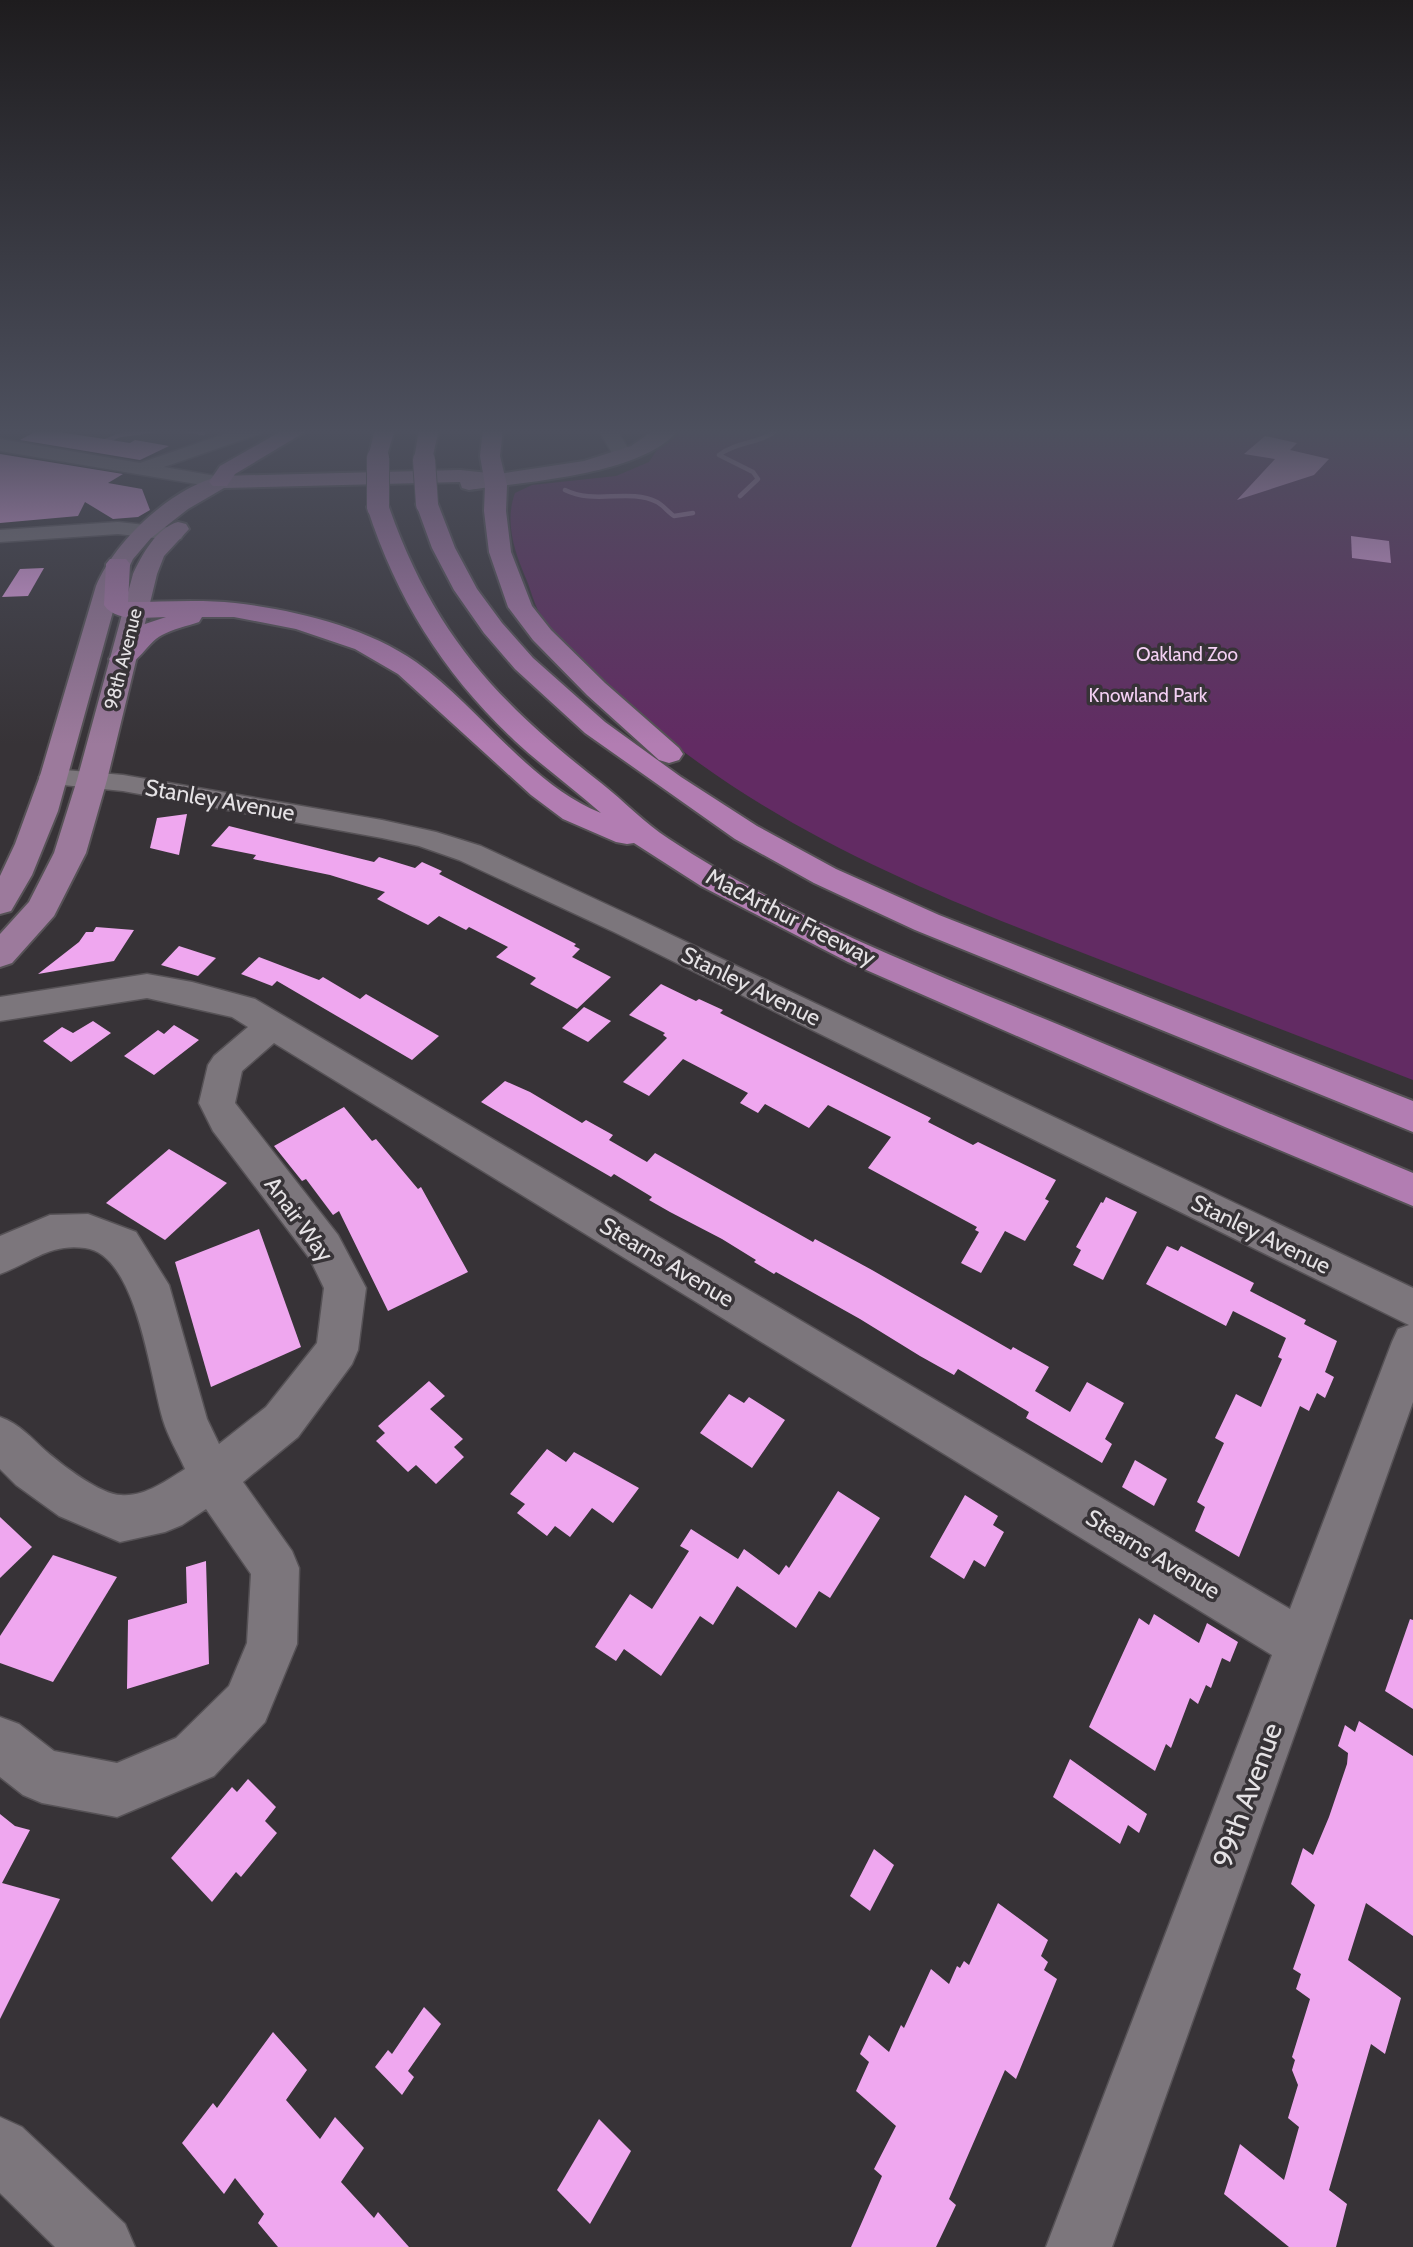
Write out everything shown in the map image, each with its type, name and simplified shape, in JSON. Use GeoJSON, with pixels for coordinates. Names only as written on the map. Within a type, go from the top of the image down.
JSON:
{"type":"FeatureCollection","features":[{"type":"Feature","properties":{"kind":"highway","name":"MacArthur Freeway"},"geometry":{"type":"LineString","coordinates":[[387,534],[397,565],[430,624],[468,676],[525,736],[662,849],[784,918],[932,986],[1401,1186]]}},
{"type":"Feature","properties":{"kind":"highway"},"geometry":{"type":"LineString","coordinates":[[437,534],[463,582],[509,647],[535,676],[608,739],[695,800],[778,850],[824,876],[948,932],[1413,1117]]}},
{"type":"Feature","properties":{"kind":"highway"},"geometry":{"type":"LineString","coordinates":[[499,534],[500,552],[520,607],[542,635],[623,716],[732,802],[778,850]]}},
{"type":"Feature","properties":{"kind":"highway"},"geometry":{"type":"LineString","coordinates":[[118,564],[116,605],[135,611],[224,610],[253,614],[302,623],[363,643],[407,668],[509,763],[574,813],[662,849]]}},
{"type":"Feature","properties":{"kind":"highway"},"geometry":{"type":"LineString","coordinates":[[122,659],[142,637],[169,622],[215,613],[253,614]]}},
{"type":"Feature","properties":{"kind":"main road","name":"98th Avenue"},"geometry":{"type":"LineString","coordinates":[[0,902],[22,862],[53,777],[106,594],[118,564],[143,534]]}},
{"type":"Feature","properties":{"kind":"main road","name":"98th Avenue"},"geometry":{"type":"LineString","coordinates":[[0,955],[42,908],[70,853],[92,780],[148,564],[173,534]]}},
{"type":"Feature","properties":{"kind":"street"},"geometry":{"type":"LineString","coordinates":[[0,536],[32,534]]}},
{"type":"Feature","properties":{"kind":"street","name":"Stanley Avenue"},"geometry":{"type":"LineString","coordinates":[[53,777],[134,785],[405,833],[470,853],[625,925],[1413,1308]]}},
{"type":"Feature","properties":{"kind":"street","name":"Stearns Avenue"},"geometry":{"type":"LineString","coordinates":[[0,1009],[147,986],[192,994],[243,1008],[1302,1645]]}},
{"type":"Feature","properties":{"kind":"street","name":"Anair Way"},"geometry":{"type":"LineString","coordinates":[[0,1438],[32,1469],[75,1500],[120,1519],[165,1509],[212,1478],[282,1422],[337,1350],[345,1288],[324,1247],[226,1121],[218,1102],[226,1065],[272,1025]]}},
{"type":"Feature","properties":{"kind":"street"},"geometry":{"type":"LineString","coordinates":[[0,1257],[7,1251],[50,1232],[88,1231],[122,1244],[149,1285],[186,1422],[212,1478],[275,1568],[272,1644],[247,1704],[195,1757],[117,1790],[42,1776],[0,1742]]}},
{"type":"Feature","properties":{"kind":"street","name":"99th Avenue"},"geometry":{"type":"LineString","coordinates":[[1079,2247],[1413,1342]]}},
{"type":"Feature","properties":{"kind":"street"},"geometry":{"type":"LineString","coordinates":[[0,2149],[102,2247]]}},
{"type":"Feature","properties":{"kind":"green space","name":"Knowland Park"},"geometry":{"type":"Polygon","coordinates":[[[512,534],[1413,534],[1413,1080],[971,908],[907,881],[784,818],[669,741],[564,646],[539,612],[512,534]]]}},
{"type":"Feature","properties":{"kind":"building"},"geometry":{"type":"Polygon","coordinates":[[[1351,536],[1389,541],[1391,563],[1352,558],[1351,536]]]}},
{"type":"Feature","properties":{"kind":"building"},"geometry":{"type":"Polygon","coordinates":[[[44,568],[28,596],[2,597],[20,569],[44,568]]]}},
{"type":"Feature","properties":{"kind":"building"},"geometry":{"type":"Polygon","coordinates":[[[187,814],[179,855],[150,848],[157,818],[187,814]]]}},
{"type":"Feature","properties":{"kind":"building"},"geometry":{"type":"Polygon","coordinates":[[[229,826],[374,862],[379,857],[415,868],[422,862],[442,871],[439,874],[576,944],[574,946],[580,949],[572,957],[611,977],[577,1009],[530,984],[536,978],[496,957],[508,947],[469,927],[466,930],[439,916],[428,925],[377,899],[385,892],[330,875],[253,859],[256,855],[211,846],[229,826]]]}},
{"type":"Feature","properties":{"kind":"building"},"geometry":{"type":"Polygon","coordinates":[[[96,927],[134,930],[114,961],[38,974],[79,942],[86,932],[93,932],[96,927]]]}},
{"type":"Feature","properties":{"kind":"building"},"geometry":{"type":"Polygon","coordinates":[[[179,946],[216,958],[198,976],[161,965],[179,946]]]}},
{"type":"Feature","properties":{"kind":"building"},"geometry":{"type":"Polygon","coordinates":[[[259,957],[319,980],[323,977],[360,999],[366,994],[439,1036],[412,1060],[277,981],[272,986],[241,974],[259,957]]]}},
{"type":"Feature","properties":{"kind":"building"},"geometry":{"type":"Polygon","coordinates":[[[661,984],[696,1001],[699,999],[723,1010],[720,1013],[931,1118],[928,1122],[973,1145],[978,1142],[1056,1180],[1045,1199],[1049,1201],[1025,1241],[1005,1231],[981,1273],[961,1263],[979,1232],[975,1230],[977,1227],[868,1168],[891,1137],[828,1105],[809,1128],[765,1104],[758,1113],[740,1103],[748,1093],[683,1059],[649,1096],[623,1082],[667,1038],[663,1035],[665,1033],[629,1015],[661,984]]]}},
{"type":"Feature","properties":{"kind":"building"},"geometry":{"type":"Polygon","coordinates":[[[584,1007],[611,1021],[588,1042],[562,1028],[584,1007]]]}},
{"type":"Feature","properties":{"kind":"building"},"geometry":{"type":"Polygon","coordinates":[[[93,1021],[111,1033],[71,1062],[43,1041],[62,1027],[73,1033],[93,1021]]]}},
{"type":"Feature","properties":{"kind":"building"},"geometry":{"type":"Polygon","coordinates":[[[174,1025],[199,1040],[154,1075],[124,1056],[158,1030],[164,1034],[174,1025]]]}},
{"type":"Feature","properties":{"kind":"building"},"geometry":{"type":"Polygon","coordinates":[[[505,1081],[530,1092],[582,1123],[586,1120],[613,1135],[609,1140],[647,1162],[655,1153],[813,1242],[815,1239],[872,1270],[1011,1350],[1013,1347],[1049,1367],[1035,1391],[1070,1412],[1087,1382],[1124,1403],[1105,1439],[1112,1444],[1102,1463],[1026,1418],[1029,1412],[958,1369],[954,1375],[920,1356],[860,1319],[776,1272],[774,1274],[722,1239],[649,1200],[652,1197],[614,1174],[611,1177],[481,1102],[505,1081]]]}},
{"type":"Feature","properties":{"kind":"building"},"geometry":{"type":"Polygon","coordinates":[[[344,1107],[372,1141],[376,1139],[418,1189],[421,1187],[468,1272],[388,1311],[339,1211],[333,1215],[306,1179],[302,1181],[274,1146],[344,1107]]]}},
{"type":"Feature","properties":{"kind":"building"},"geometry":{"type":"Polygon","coordinates":[[[169,1149],[227,1183],[165,1240],[106,1203],[169,1149]]]}},
{"type":"Feature","properties":{"kind":"building"},"geometry":{"type":"Polygon","coordinates":[[[1106,1197],[1137,1212],[1103,1280],[1073,1265],[1081,1250],[1076,1247],[1106,1197]]]}},
{"type":"Feature","properties":{"kind":"building"},"geometry":{"type":"Polygon","coordinates":[[[259,1229],[301,1347],[211,1387],[175,1262],[259,1229]]]}},
{"type":"Feature","properties":{"kind":"building"},"geometry":{"type":"Polygon","coordinates":[[[1167,1246],[1178,1251],[1181,1246],[1254,1283],[1250,1291],[1306,1320],[1304,1324],[1337,1341],[1325,1372],[1334,1377],[1325,1398],[1317,1393],[1309,1411],[1300,1406],[1239,1557],[1195,1531],[1205,1507],[1197,1502],[1224,1443],[1215,1438],[1236,1394],[1261,1407],[1282,1359],[1278,1357],[1286,1338],[1233,1311],[1226,1326],[1146,1284],[1167,1246]]]}},
{"type":"Feature","properties":{"kind":"building"},"geometry":{"type":"Polygon","coordinates":[[[429,1381],[445,1396],[430,1409],[463,1439],[454,1447],[464,1457],[436,1484],[416,1465],[408,1472],[376,1441],[385,1433],[378,1426],[429,1381]]]}},
{"type":"Feature","properties":{"kind":"building"},"geometry":{"type":"Polygon","coordinates":[[[729,1394],[744,1403],[749,1397],[785,1420],[752,1468],[700,1433],[729,1394]]]}},
{"type":"Feature","properties":{"kind":"building"},"geometry":{"type":"Polygon","coordinates":[[[547,1449],[566,1462],[574,1452],[639,1488],[613,1523],[592,1508],[570,1537],[555,1526],[547,1536],[517,1513],[525,1504],[510,1494],[547,1449]]]}},
{"type":"Feature","properties":{"kind":"building"},"geometry":{"type":"Polygon","coordinates":[[[1135,1460],[1167,1479],[1154,1506],[1122,1487],[1135,1460]]]}},
{"type":"Feature","properties":{"kind":"building"},"geometry":{"type":"Polygon","coordinates":[[[838,1491],[880,1518],[830,1598],[819,1591],[796,1628],[737,1586],[713,1625],[700,1616],[661,1676],[624,1649],[616,1661],[595,1647],[630,1594],[652,1609],[689,1551],[680,1546],[691,1529],[738,1559],[744,1549],[779,1575],[786,1565],[789,1568],[838,1491]]]}},
{"type":"Feature","properties":{"kind":"building"},"geometry":{"type":"Polygon","coordinates":[[[965,1495],[998,1516],[993,1525],[1004,1532],[985,1567],[974,1560],[964,1579],[930,1557],[965,1495]]]}},
{"type":"Feature","properties":{"kind":"building"},"geometry":{"type":"Polygon","coordinates":[[[0,1517],[32,1547],[0,1578],[0,1517]]]}},
{"type":"Feature","properties":{"kind":"building"},"geometry":{"type":"Polygon","coordinates":[[[53,1555],[117,1577],[53,1682],[0,1663],[0,1636],[53,1555]]]}},
{"type":"Feature","properties":{"kind":"building"},"geometry":{"type":"Polygon","coordinates":[[[206,1561],[209,1664],[127,1689],[128,1620],[187,1603],[186,1567],[206,1561]]]}},
{"type":"Feature","properties":{"kind":"building"},"geometry":{"type":"Polygon","coordinates":[[[1154,1614],[1199,1643],[1207,1623],[1238,1642],[1230,1662],[1222,1658],[1211,1688],[1206,1685],[1198,1704],[1190,1698],[1171,1748],[1166,1744],[1155,1771],[1089,1727],[1139,1618],[1149,1625],[1154,1614]]]}},
{"type":"Feature","properties":{"kind":"building"},"geometry":{"type":"Polygon","coordinates":[[[1410,1619],[1413,1620],[1413,1709],[1385,1691],[1410,1619]]]}},
{"type":"Feature","properties":{"kind":"building"},"geometry":{"type":"Polygon","coordinates":[[[1359,1721],[1413,1756],[1413,1936],[1366,1903],[1348,1960],[1401,1998],[1385,2054],[1371,2044],[1329,2190],[1347,2204],[1336,2247],[1289,2247],[1224,2194],[1240,2144],[1284,2180],[1299,2127],[1288,2118],[1298,2085],[1292,2070],[1295,2060],[1292,2057],[1310,1999],[1296,1989],[1301,1974],[1293,1969],[1315,1905],[1291,1884],[1303,1848],[1313,1855],[1347,1764],[1348,1753],[1338,1746],[1345,1725],[1355,1732],[1359,1721]]]}},
{"type":"Feature","properties":{"kind":"building"},"geometry":{"type":"Polygon","coordinates":[[[1070,1759],[1147,1814],[1139,1833],[1128,1825],[1120,1844],[1053,1797],[1070,1759]]]}},
{"type":"Feature","properties":{"kind":"building"},"geometry":{"type":"Polygon","coordinates":[[[248,1779],[276,1807],[265,1821],[277,1833],[241,1877],[236,1872],[212,1902],[171,1858],[232,1787],[237,1792],[248,1779]]]}},
{"type":"Feature","properties":{"kind":"building"},"geometry":{"type":"Polygon","coordinates":[[[0,1814],[15,1826],[30,1830],[2,1883],[60,1899],[0,2019],[0,1814]]]}},
{"type":"Feature","properties":{"kind":"building"},"geometry":{"type":"Polygon","coordinates":[[[874,1849],[894,1865],[870,1911],[850,1896],[874,1849]]]}},
{"type":"Feature","properties":{"kind":"building"},"geometry":{"type":"Polygon","coordinates":[[[998,1903],[1048,1940],[1041,1956],[1048,1962],[1044,1970],[1057,1979],[1016,2079],[1005,2070],[949,2199],[956,2205],[936,2247],[851,2247],[882,2176],[874,2169],[896,2126],[856,2091],[869,2062],[860,2054],[869,2035],[889,2052],[901,2025],[904,2028],[931,1969],[949,1984],[957,1966],[960,1968],[964,1961],[969,1965],[998,1903]]]}},
{"type":"Feature","properties":{"kind":"building"},"geometry":{"type":"Polygon","coordinates":[[[424,2007],[441,2024],[408,2071],[414,2077],[402,2095],[375,2067],[388,2050],[392,2054],[424,2007]]]}},
{"type":"Feature","properties":{"kind":"building"},"geometry":{"type":"Polygon","coordinates":[[[273,2032],[307,2070],[286,2100],[320,2139],[335,2117],[364,2148],[341,2182],[374,2218],[378,2212],[409,2247],[278,2247],[258,2223],[264,2214],[235,2178],[224,2194],[182,2143],[213,2103],[217,2108],[273,2032]]]}},
{"type":"Feature","properties":{"kind":"building"},"geometry":{"type":"Polygon","coordinates":[[[599,2119],[631,2151],[590,2224],[557,2190],[599,2119]]]}},
{"type":"Feature","properties":{"kind":"park label","name":"Oakland Zoo"},"geometry":{"type":"Point","coordinates":[1187,654]}}]}
